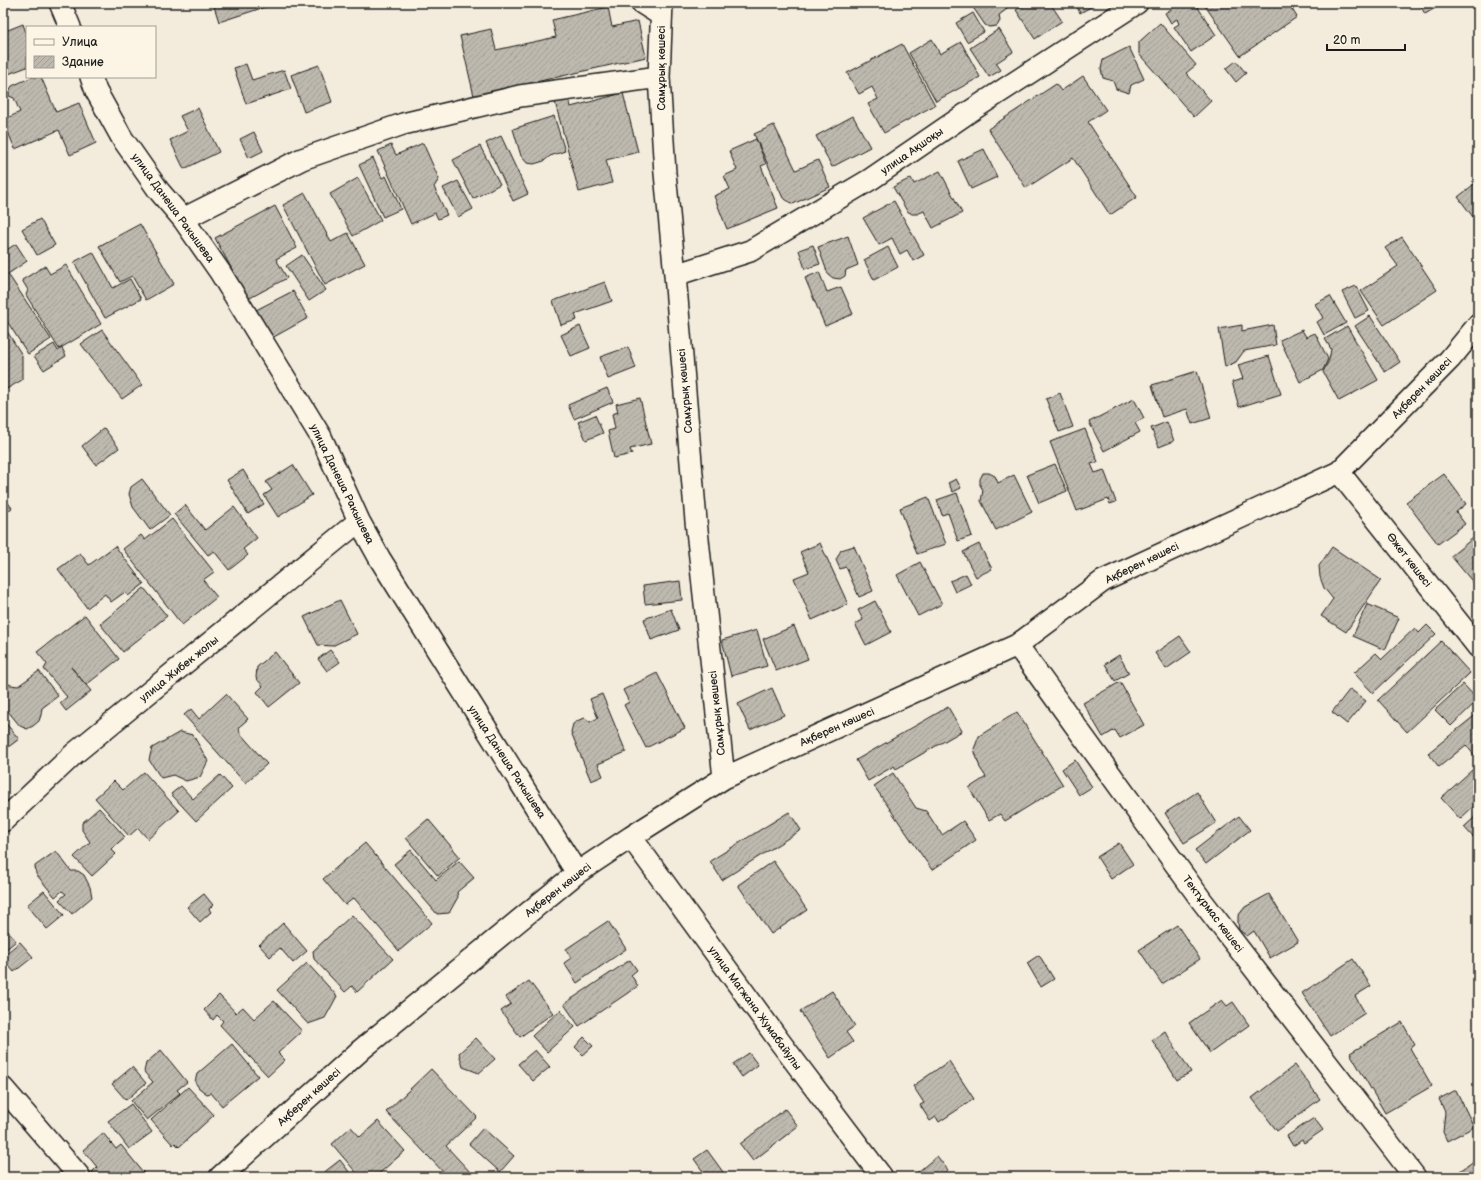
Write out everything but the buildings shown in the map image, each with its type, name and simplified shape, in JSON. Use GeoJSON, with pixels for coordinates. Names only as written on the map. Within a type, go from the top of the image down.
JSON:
{"type":"FeatureCollection","features":[{"type":"Feature","properties":{"kind":"street"},"geometry":{"type":"LineString","coordinates":[[60,3],[70,26]]}},
{"type":"Feature","properties":{"kind":"street"},"geometry":{"type":"LineString","coordinates":[[642,3],[662,9]]}},
{"type":"Feature","properties":{"kind":"street","name":"улица Ақшоқы"},"geometry":{"type":"LineString","coordinates":[[675,275],[750,251],[871,179],[966,114],[1137,3]]}},
{"type":"Feature","properties":{"kind":"street","name":"Самұрық көшесі"},"geometry":{"type":"LineString","coordinates":[[662,9],[659,77],[665,173],[696,521],[724,778]]}},
{"type":"Feature","properties":{"kind":"street"},"geometry":{"type":"LineString","coordinates":[[183,219],[302,159],[403,124],[520,96],[659,77]]}},
{"type":"Feature","properties":{"kind":"street","name":"улица Данеша Ракышева"},"geometry":{"type":"LineString","coordinates":[[90,78],[122,138],[159,191],[183,219],[244,310],[321,437],[359,521],[380,559],[577,873]]}},
{"type":"Feature","properties":{"kind":"street","name":"Ақберен көшесі"},"geometry":{"type":"LineString","coordinates":[[220,1177],[362,1049],[577,873],[724,778],[1017,645],[1057,617],[1103,581],[1340,472],[1450,359],[1478,324]]}},
{"type":"Feature","properties":{"kind":"street","name":"Өжет көшесі"},"geometry":{"type":"LineString","coordinates":[[1340,472],[1478,647]]}},
{"type":"Feature","properties":{"kind":"street","name":"улица Жибек жолы"},"geometry":{"type":"LineString","coordinates":[[3,821],[75,753],[359,521]]}},
{"type":"Feature","properties":{"kind":"street","name":"Тектұрмас көшесі"},"geometry":{"type":"LineString","coordinates":[[1017,645],[1202,901],[1415,1177]]}},
{"type":"Feature","properties":{"kind":"street","name":"улица Магжана Жумабайулы"},"geometry":{"type":"LineString","coordinates":[[631,837],[780,1042],[882,1177]]}},
{"type":"Feature","properties":{"kind":"street"},"geometry":{"type":"LineString","coordinates":[[3,1088],[80,1177]]}}]}
